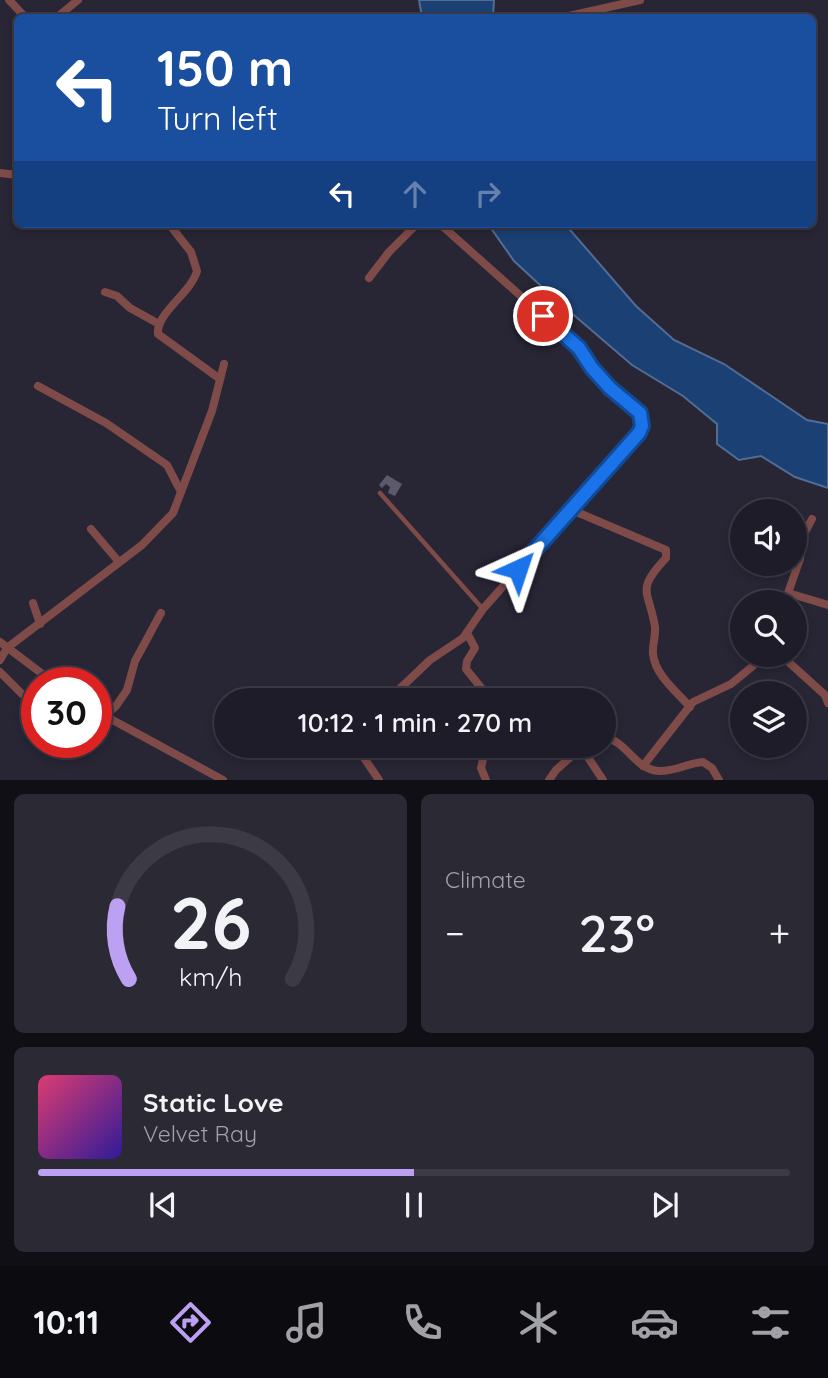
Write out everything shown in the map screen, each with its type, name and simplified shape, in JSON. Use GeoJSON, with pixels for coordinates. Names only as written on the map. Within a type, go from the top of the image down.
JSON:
{"type":"FeatureCollection","features":[{"type":"Feature","properties":{"kind":"street"},"geometry":{"type":"LineString","coordinates":[[9,0],[22,14]]}},
{"type":"Feature","properties":{"kind":"street"},"geometry":{"type":"LineString","coordinates":[[61,14],[78,0]]}},
{"type":"Feature","properties":{"kind":"street"},"geometry":{"type":"LineString","coordinates":[[578,14],[640,0]]}},
{"type":"Feature","properties":{"kind":"street"},"geometry":{"type":"LineString","coordinates":[[172,228],[191,252],[197,271],[192,284],[159,324],[157,331],[161,337],[220,379]]}},
{"type":"Feature","properties":{"kind":"street"},"geometry":{"type":"LineString","coordinates":[[369,278],[388,252],[413,228]]}},
{"type":"Feature","properties":{"kind":"street"},"geometry":{"type":"LineString","coordinates":[[401,688],[430,660],[467,634],[483,609],[639,433],[642,426],[640,413],[600,377],[579,348],[444,228]]}},
{"type":"Feature","properties":{"kind":"street"},"geometry":{"type":"LineString","coordinates":[[105,292],[117,296],[130,309],[159,324]]}},
{"type":"Feature","properties":{"kind":"street"},"geometry":{"type":"LineString","coordinates":[[0,660],[3,645],[40,624],[142,545],[173,513],[212,411],[224,364]]}},
{"type":"Feature","properties":{"kind":"street"},"geometry":{"type":"LineString","coordinates":[[38,386],[95,416],[164,463],[169,467],[181,492]]}},
{"type":"Feature","properties":{"kind":"street"},"geometry":{"type":"LineString","coordinates":[[572,510],[666,550],[666,558],[651,575],[646,592],[655,628],[653,657],[661,673],[690,707]]}},
{"type":"Feature","properties":{"kind":"street"},"geometry":{"type":"LineString","coordinates":[[789,590],[800,559],[803,536],[811,519]]}},
{"type":"Feature","properties":{"kind":"street"},"geometry":{"type":"LineString","coordinates":[[91,529],[119,562]]}},
{"type":"Feature","properties":{"kind":"street"},"geometry":{"type":"LineString","coordinates":[[807,599],[828,606]]}},
{"type":"Feature","properties":{"kind":"street"},"geometry":{"type":"LineString","coordinates":[[33,603],[40,624]]}},
{"type":"Feature","properties":{"kind":"street"},"geometry":{"type":"LineString","coordinates":[[112,708],[127,690],[135,661],[161,613]]}},
{"type":"Feature","properties":{"kind":"street"},"geometry":{"type":"LineString","coordinates":[[467,634],[475,648],[467,661],[466,669],[482,688]]}},
{"type":"Feature","properties":{"kind":"street"},"geometry":{"type":"LineString","coordinates":[[3,645],[33,667]]}},
{"type":"Feature","properties":{"kind":"street"},"geometry":{"type":"LineString","coordinates":[[643,766],[693,702],[731,684],[752,667]]}},
{"type":"Feature","properties":{"kind":"street"},"geometry":{"type":"LineString","coordinates":[[794,667],[825,695],[828,703]]}},
{"type":"Feature","properties":{"kind":"street"},"geometry":{"type":"LineString","coordinates":[[0,672],[21,694]]}},
{"type":"Feature","properties":{"kind":"street"},"geometry":{"type":"LineString","coordinates":[[112,720],[223,779]]}},
{"type":"Feature","properties":{"kind":"street"},"geometry":{"type":"LineString","coordinates":[[616,742],[643,766],[663,771],[703,762],[712,768],[719,779]]}},
{"type":"Feature","properties":{"kind":"street"},"geometry":{"type":"LineString","coordinates":[[364,758],[379,779]]}},
{"type":"Feature","properties":{"kind":"street"},"geometry":{"type":"LineString","coordinates":[[483,758],[481,768],[486,779]]}},
{"type":"Feature","properties":{"kind":"street"},"geometry":{"type":"LineString","coordinates":[[549,779],[569,758]]}},
{"type":"Feature","properties":{"kind":"street"},"geometry":{"type":"LineString","coordinates":[[590,758],[603,779]]}},
{"type":"Feature","properties":{"kind":"lane"},"geometry":{"type":"LineString","coordinates":[[380,493],[483,609]]}},
{"type":"Feature","properties":{"kind":"water"},"geometry":{"type":"Polygon","coordinates":[[[419,0],[494,0],[493,14],[421,14],[419,0]]]}},
{"type":"Feature","properties":{"kind":"water"},"geometry":{"type":"Polygon","coordinates":[[[491,228],[568,228],[636,306],[674,340],[724,364],[807,420],[828,424],[828,488],[795,477],[761,456],[739,460],[717,444],[717,424],[683,396],[632,365],[514,261],[491,228]]]}},
{"type":"Feature","properties":{"kind":"building"},"geometry":{"type":"Polygon","coordinates":[[[387,475],[402,484],[395,496],[388,493],[390,487],[386,484],[382,488],[379,485],[387,475]]]}},
{"type":"Feature","properties":{"kind":"route"},"geometry":{"type":"LineString","coordinates":[[518,569],[639,433],[642,426],[640,413],[610,388],[579,348],[543,316]]}}]}
